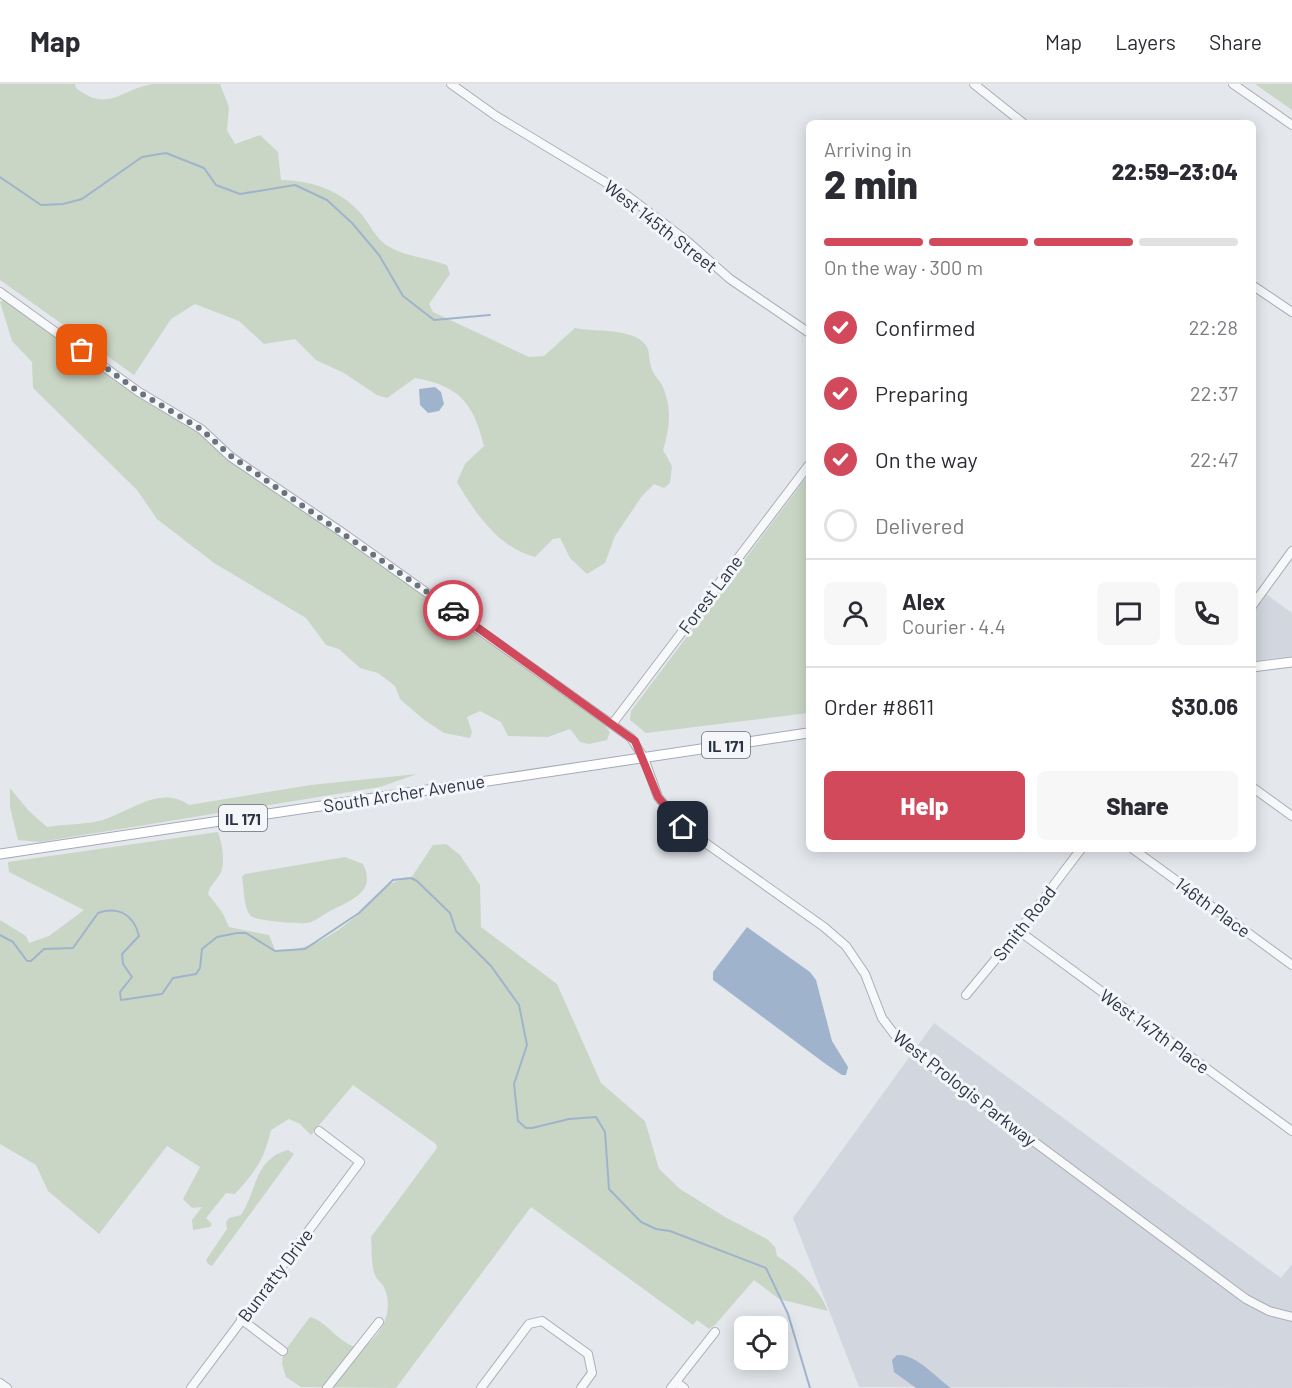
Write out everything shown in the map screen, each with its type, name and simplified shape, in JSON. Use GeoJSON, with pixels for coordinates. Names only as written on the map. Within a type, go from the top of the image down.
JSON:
{"type":"FeatureCollection","features":[{"type":"Feature","properties":{"kind":"main road"},"geometry":{"type":"LineString","coordinates":[[1256,666],[1292,662]]}},
{"type":"Feature","properties":{"kind":"main road","name":"South Archer Avenue"},"geometry":{"type":"LineString","coordinates":[[0,854],[806,733]]}},
{"type":"Feature","properties":{"kind":"street","name":"West 145th Street"},"geometry":{"type":"LineString","coordinates":[[451,84],[496,116],[625,194],[687,241],[730,279],[806,332]]}},
{"type":"Feature","properties":{"kind":"street"},"geometry":{"type":"LineString","coordinates":[[974,84],[1019,120]]}},
{"type":"Feature","properties":{"kind":"street"},"geometry":{"type":"LineString","coordinates":[[1233,84],[1292,125]]}},
{"type":"Feature","properties":{"kind":"street"},"geometry":{"type":"LineString","coordinates":[[1256,288],[1292,312]]}},
{"type":"Feature","properties":{"kind":"street","name":"West Prologis Parkway"},"geometry":{"type":"LineString","coordinates":[[0,292],[139,392],[201,429],[231,456],[613,723],[635,741],[644,758],[658,797],[683,827],[831,932],[846,946],[865,974],[882,1018],[901,1043],[1246,1299],[1269,1311],[1292,1317]]}},
{"type":"Feature","properties":{"kind":"street","name":"Forest Lane"},"geometry":{"type":"LineString","coordinates":[[613,723],[806,469]]}},
{"type":"Feature","properties":{"kind":"street"},"geometry":{"type":"LineString","coordinates":[[1256,600],[1292,551]]}},
{"type":"Feature","properties":{"kind":"street"},"geometry":{"type":"LineString","coordinates":[[1256,790],[1292,816]]}},
{"type":"Feature","properties":{"kind":"street","name":"Smith Road"},"geometry":{"type":"LineString","coordinates":[[966,995],[1019,931],[1079,852]]}},
{"type":"Feature","properties":{"kind":"street","name":"146th Place"},"geometry":{"type":"LineString","coordinates":[[1137,852],[1292,965]]}},
{"type":"Feature","properties":{"kind":"street","name":"West 147th Place"},"geometry":{"type":"LineString","coordinates":[[1019,931],[1292,1131]]}},
{"type":"Feature","properties":{"kind":"street","name":"Bunratty Drive"},"geometry":{"type":"LineString","coordinates":[[191,1388],[360,1162],[319,1131]]}},
{"type":"Feature","properties":{"kind":"street"},"geometry":{"type":"LineString","coordinates":[[242,1319],[283,1351]]}},
{"type":"Feature","properties":{"kind":"street"},"geometry":{"type":"LineString","coordinates":[[481,1388],[528,1324],[542,1321],[588,1354],[592,1373],[581,1388]]}},
{"type":"Feature","properties":{"kind":"street"},"geometry":{"type":"LineString","coordinates":[[327,1388],[379,1322]]}},
{"type":"Feature","properties":{"kind":"street"},"geometry":{"type":"LineString","coordinates":[[684,1388],[674,1385],[715,1332]]}},
{"type":"Feature","properties":{"kind":"street"},"geometry":{"type":"LineString","coordinates":[[0,1383],[7,1388]]}},
{"type":"Feature","properties":{"kind":"shaded area"},"geometry":{"type":"Polygon","coordinates":[[[1266,594],[1292,613],[1292,656],[1256,661],[1256,608],[1266,594]]]}},
{"type":"Feature","properties":{"kind":"shaded area"},"geometry":{"type":"Polygon","coordinates":[[[934,1023],[1281,1278],[1292,1264],[1292,1388],[859,1387],[793,1218],[934,1023]]]}},
{"type":"Feature","properties":{"kind":"green space"},"geometry":{"type":"Polygon","coordinates":[[[0,84],[75,84],[76,88],[87,95],[97,99],[106,99],[154,84],[220,84],[229,107],[227,130],[235,144],[260,135],[278,152],[281,180],[305,182],[336,193],[355,207],[386,245],[407,254],[447,265],[450,274],[429,304],[433,312],[529,357],[544,356],[575,328],[619,332],[643,342],[648,351],[652,370],[663,387],[668,403],[668,426],[663,450],[672,466],[670,483],[664,488],[654,484],[642,496],[615,536],[605,563],[587,574],[570,558],[560,538],[553,539],[535,557],[510,546],[480,517],[457,482],[465,464],[484,446],[480,431],[475,418],[462,399],[443,386],[415,378],[387,398],[377,395],[344,373],[316,360],[295,339],[264,344],[239,321],[195,304],[171,319],[134,375],[0,280],[0,84]]]}},
{"type":"Feature","properties":{"kind":"green space"},"geometry":{"type":"Polygon","coordinates":[[[1255,84],[1292,84],[1292,110],[1255,84]]]}},
{"type":"Feature","properties":{"kind":"green space"},"geometry":{"type":"Polygon","coordinates":[[[5,299],[171,411],[598,717],[610,732],[607,740],[589,744],[580,742],[570,729],[548,737],[508,736],[501,722],[480,711],[467,717],[472,732],[470,738],[444,733],[423,719],[400,699],[395,686],[378,673],[360,668],[339,649],[326,645],[306,618],[214,563],[157,519],[137,490],[33,388],[32,362],[12,341],[0,302],[5,299]]]}},
{"type":"Feature","properties":{"kind":"green space"},"geometry":{"type":"Polygon","coordinates":[[[806,478],[806,713],[646,733],[630,720],[631,711],[806,478]]]}},
{"type":"Feature","properties":{"kind":"green space"},"geometry":{"type":"Polygon","coordinates":[[[417,774],[380,787],[40,842],[18,840],[10,807],[10,788],[28,810],[47,827],[103,820],[157,799],[168,798],[189,805],[311,785],[417,774]]]}},
{"type":"Feature","properties":{"kind":"green space"},"geometry":{"type":"Polygon","coordinates":[[[218,832],[223,861],[221,872],[208,894],[222,912],[229,927],[269,935],[275,950],[310,945],[332,934],[362,911],[389,885],[411,878],[433,845],[446,844],[460,855],[480,885],[481,927],[557,984],[601,1083],[645,1121],[659,1169],[680,1189],[725,1217],[767,1239],[775,1247],[777,1256],[800,1273],[813,1287],[828,1311],[779,1299],[754,1280],[715,1325],[709,1329],[697,1320],[693,1325],[531,1207],[396,1388],[301,1387],[286,1377],[282,1364],[283,1353],[310,1317],[322,1323],[345,1342],[361,1349],[380,1330],[388,1305],[384,1287],[374,1271],[371,1237],[437,1148],[436,1144],[353,1085],[311,1135],[300,1124],[289,1119],[271,1130],[262,1158],[253,1172],[235,1194],[226,1193],[206,1218],[212,1224],[210,1227],[193,1230],[192,1220],[202,1207],[192,1208],[183,1199],[200,1167],[167,1146],[99,1234],[48,1191],[36,1165],[0,1144],[0,920],[26,936],[29,943],[49,936],[84,910],[9,872],[8,862],[218,832]]]}},
{"type":"Feature","properties":{"kind":"green space"},"geometry":{"type":"Polygon","coordinates":[[[345,857],[363,864],[367,882],[360,894],[346,903],[309,923],[286,923],[254,918],[248,912],[242,876],[245,874],[345,857]]]}},
{"type":"Feature","properties":{"kind":"green space"},"geometry":{"type":"Polygon","coordinates":[[[288,1150],[294,1154],[212,1266],[208,1264],[206,1260],[227,1229],[226,1222],[229,1218],[241,1215],[262,1168],[277,1154],[288,1150]]]}},
{"type":"Feature","properties":{"kind":"water"},"geometry":{"type":"Polygon","coordinates":[[[435,387],[441,392],[444,404],[439,411],[428,413],[420,405],[419,389],[435,387]]]}},
{"type":"Feature","properties":{"kind":"water"},"geometry":{"type":"Polygon","coordinates":[[[747,927],[810,972],[816,980],[832,1041],[848,1067],[846,1075],[842,1075],[827,1065],[713,980],[713,972],[747,927]]]}},
{"type":"Feature","properties":{"kind":"water"},"geometry":{"type":"Polygon","coordinates":[[[897,1355],[904,1355],[918,1362],[951,1388],[916,1388],[894,1372],[892,1360],[897,1355]]]}},
{"type":"Feature","properties":{"kind":"waterway"},"geometry":{"type":"LineString","coordinates":[[0,177],[41,205],[63,204],[82,199],[142,157],[166,153],[204,168],[216,185],[240,194],[295,185],[327,200],[352,223],[379,255],[403,296],[434,320],[490,315]]}},
{"type":"Feature","properties":{"kind":"waterway"},"geometry":{"type":"LineString","coordinates":[[0,935],[13,942],[27,961],[31,961],[44,949],[73,948],[98,913],[113,911],[124,914],[133,923],[139,936],[122,954],[123,964],[132,977],[120,992],[121,1000],[162,994],[173,978],[196,974],[200,968],[202,949],[217,937],[246,933],[275,951],[305,949],[359,913],[393,880],[411,878],[417,881],[450,913],[456,931],[491,966],[519,1005],[527,1045],[514,1084],[518,1121],[526,1128],[532,1128],[569,1119],[596,1117],[605,1132],[609,1189],[641,1222],[766,1268],[788,1314],[810,1388]]}},
{"type":"Feature","properties":{"kind":"way so far"},"geometry":{"type":"LineString","coordinates":[[82,350],[154,402],[201,429],[231,456],[453,610]]}},
{"type":"Feature","properties":{"kind":"route"},"geometry":{"type":"LineString","coordinates":[[453,610],[635,741],[644,758],[658,797],[683,827]]}}]}
